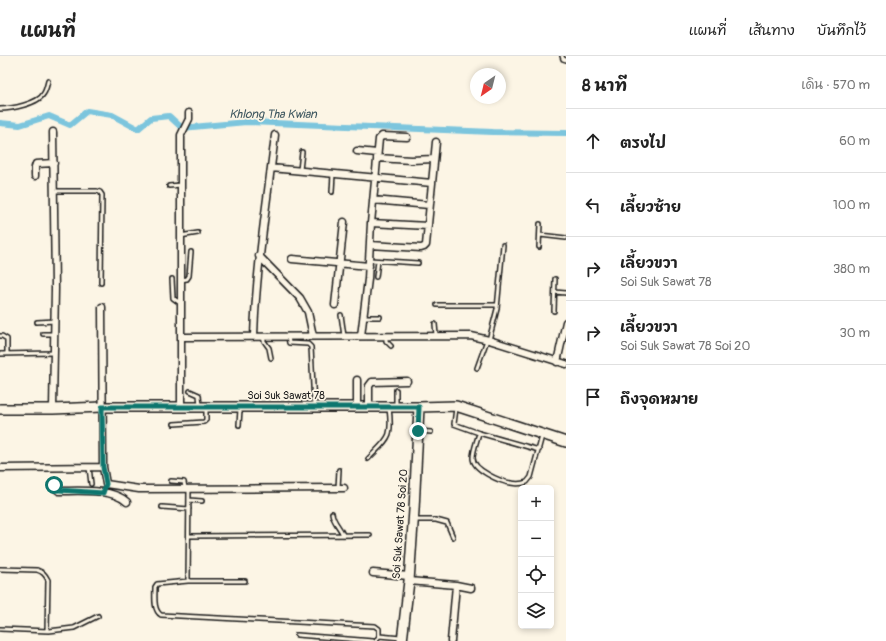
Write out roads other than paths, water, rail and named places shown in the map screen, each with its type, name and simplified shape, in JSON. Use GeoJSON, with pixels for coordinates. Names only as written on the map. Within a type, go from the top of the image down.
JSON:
{"type":"FeatureCollection","features":[{"type":"Feature","properties":{"kind":"street"},"geometry":{"type":"LineString","coordinates":[[181,407],[181,135],[189,116]]}},
{"type":"Feature","properties":{"kind":"street"},"geometry":{"type":"LineString","coordinates":[[53,132],[55,321],[53,409]]}},
{"type":"Feature","properties":{"kind":"street"},"geometry":{"type":"LineString","coordinates":[[254,336],[255,298],[259,256],[274,135]]}},
{"type":"Feature","properties":{"kind":"street"},"geometry":{"type":"LineString","coordinates":[[361,336],[369,263],[374,178],[380,137],[407,137]]}},
{"type":"Feature","properties":{"kind":"street"},"geometry":{"type":"LineString","coordinates":[[370,245],[424,247],[426,244],[436,142]]}},
{"type":"Feature","properties":{"kind":"street"},"geometry":{"type":"LineString","coordinates":[[356,151],[411,160],[434,159]]}},
{"type":"Feature","properties":{"kind":"street"},"geometry":{"type":"LineString","coordinates":[[35,176],[36,164],[54,163]]}},
{"type":"Feature","properties":{"kind":"street"},"geometry":{"type":"LineString","coordinates":[[271,168],[432,183]]}},
{"type":"Feature","properties":{"kind":"street"},"geometry":{"type":"LineString","coordinates":[[373,200],[429,205]]}},
{"type":"Feature","properties":{"kind":"street"},"geometry":{"type":"LineString","coordinates":[[335,305],[344,222]]}},
{"type":"Feature","properties":{"kind":"street"},"geometry":{"type":"LineString","coordinates":[[371,223],[428,226]]}},
{"type":"Feature","properties":{"kind":"street"},"geometry":{"type":"LineString","coordinates":[[259,256],[300,298],[308,312],[312,336]]}},
{"type":"Feature","properties":{"kind":"street"},"geometry":{"type":"LineString","coordinates":[[292,259],[339,263],[369,263]]}},
{"type":"Feature","properties":{"kind":"street"},"geometry":{"type":"LineString","coordinates":[[102,307],[103,467],[106,484],[103,493]]}},
{"type":"Feature","properties":{"kind":"street"},"geometry":{"type":"LineString","coordinates":[[557,362],[566,322]]}},
{"type":"Feature","properties":{"kind":"street"},"geometry":{"type":"LineString","coordinates":[[181,337],[471,336],[566,364]]}},
{"type":"Feature","properties":{"kind":"street"},"geometry":{"type":"LineString","coordinates":[[357,380],[357,407]]}},
{"type":"Feature","properties":{"kind":"street"},"geometry":{"type":"LineString","coordinates":[[369,407],[369,386],[372,382],[407,382]]}},
{"type":"Feature","properties":{"kind":"street","name":"Soi Suk Sawat 78"},"geometry":{"type":"LineString","coordinates":[[0,408],[53,409],[102,407],[456,406],[566,442]]}},
{"type":"Feature","properties":{"kind":"street","name":"Soi Suk Sawat 78 Soi 20"},"geometry":{"type":"LineString","coordinates":[[402,640],[409,578],[419,407]]}},
{"type":"Feature","properties":{"kind":"street"},"geometry":{"type":"LineString","coordinates":[[0,468],[103,467]]}},
{"type":"Feature","properties":{"kind":"street"},"geometry":{"type":"LineString","coordinates":[[106,484],[142,489],[341,488]]}},
{"type":"Feature","properties":{"kind":"street"},"geometry":{"type":"LineString","coordinates":[[54,485],[55,488],[59,490],[116,495],[127,502]]}},
{"type":"Feature","properties":{"kind":"street"},"geometry":{"type":"LineString","coordinates":[[372,573],[471,588]]}},
{"type":"Feature","properties":{"kind":"street"},"geometry":{"type":"LineString","coordinates":[[451,641],[456,585]]}},
{"type":"Feature","properties":{"kind":"lane"},"geometry":{"type":"LineString","coordinates":[[562,56],[563,59],[566,60]]}},
{"type":"Feature","properties":{"kind":"lane"},"geometry":{"type":"LineString","coordinates":[[0,109],[12,108],[37,100],[44,93],[48,81]]}},
{"type":"Feature","properties":{"kind":"lane"},"geometry":{"type":"LineString","coordinates":[[300,171],[302,152]]}},
{"type":"Feature","properties":{"kind":"lane"},"geometry":{"type":"LineString","coordinates":[[332,192],[333,174]]}},
{"type":"Feature","properties":{"kind":"lane"},"geometry":{"type":"LineString","coordinates":[[169,186],[181,185]]}},
{"type":"Feature","properties":{"kind":"lane"},"geometry":{"type":"LineString","coordinates":[[54,190],[97,191],[102,195],[101,283]]}},
{"type":"Feature","properties":{"kind":"lane"},"geometry":{"type":"LineString","coordinates":[[539,247],[540,224]]}},
{"type":"Feature","properties":{"kind":"lane"},"geometry":{"type":"LineString","coordinates":[[180,236],[198,233]]}},
{"type":"Feature","properties":{"kind":"lane"},"geometry":{"type":"LineString","coordinates":[[540,235],[566,238]]}},
{"type":"Feature","properties":{"kind":"lane"},"geometry":{"type":"LineString","coordinates":[[477,368],[488,340],[497,305],[503,245]]}},
{"type":"Feature","properties":{"kind":"lane"},"geometry":{"type":"LineString","coordinates":[[180,280],[187,279],[189,276],[191,252]]}},
{"type":"Feature","properties":{"kind":"lane"},"geometry":{"type":"LineString","coordinates":[[376,277],[378,261]]}},
{"type":"Feature","properties":{"kind":"lane"},"geometry":{"type":"LineString","coordinates":[[369,263],[378,261],[418,263]]}},
{"type":"Feature","properties":{"kind":"lane"},"geometry":{"type":"LineString","coordinates":[[172,279],[173,298],[180,303]]}},
{"type":"Feature","properties":{"kind":"lane"},"geometry":{"type":"LineString","coordinates":[[554,311],[555,279]]}},
{"type":"Feature","properties":{"kind":"lane"},"geometry":{"type":"LineString","coordinates":[[555,292],[566,293]]}},
{"type":"Feature","properties":{"kind":"lane"},"geometry":{"type":"LineString","coordinates":[[437,305],[497,305]]}},
{"type":"Feature","properties":{"kind":"lane"},"geometry":{"type":"LineString","coordinates":[[341,315],[344,336]]}},
{"type":"Feature","properties":{"kind":"lane"},"geometry":{"type":"LineString","coordinates":[[363,317],[380,317]]}},
{"type":"Feature","properties":{"kind":"lane"},"geometry":{"type":"LineString","coordinates":[[37,322],[55,321]]}},
{"type":"Feature","properties":{"kind":"lane"},"geometry":{"type":"LineString","coordinates":[[435,324],[436,336]]}},
{"type":"Feature","properties":{"kind":"lane"},"geometry":{"type":"LineString","coordinates":[[43,334],[54,334]]}},
{"type":"Feature","properties":{"kind":"lane"},"geometry":{"type":"LineString","coordinates":[[0,336],[7,339],[7,354]]}},
{"type":"Feature","properties":{"kind":"lane"},"geometry":{"type":"LineString","coordinates":[[263,336],[264,341],[269,348],[271,358]]}},
{"type":"Feature","properties":{"kind":"lane"},"geometry":{"type":"LineString","coordinates":[[288,336],[288,343],[308,344],[311,347],[314,407]]}},
{"type":"Feature","properties":{"kind":"lane"},"geometry":{"type":"LineString","coordinates":[[386,336],[386,341],[391,346]]}},
{"type":"Feature","properties":{"kind":"lane"},"geometry":{"type":"LineString","coordinates":[[0,354],[54,353]]}},
{"type":"Feature","properties":{"kind":"lane"},"geometry":{"type":"LineString","coordinates":[[368,459],[388,437],[391,431],[396,390]]}},
{"type":"Feature","properties":{"kind":"lane"},"geometry":{"type":"LineString","coordinates":[[174,424],[204,422],[206,420],[199,395],[190,391]]}},
{"type":"Feature","properties":{"kind":"lane"},"geometry":{"type":"LineString","coordinates":[[456,406],[454,424],[479,433],[539,450]]}},
{"type":"Feature","properties":{"kind":"lane"},"geometry":{"type":"LineString","coordinates":[[239,425],[240,407]]}},
{"type":"Feature","properties":{"kind":"lane"},"geometry":{"type":"LineString","coordinates":[[418,431],[432,432]]}},
{"type":"Feature","properties":{"kind":"lane"},"geometry":{"type":"LineString","coordinates":[[479,433],[473,458],[475,464],[477,467],[500,480],[511,483],[527,482],[531,477],[543,434]]}},
{"type":"Feature","properties":{"kind":"lane"},"geometry":{"type":"LineString","coordinates":[[89,467],[91,484]]}},
{"type":"Feature","properties":{"kind":"lane"},"geometry":{"type":"LineString","coordinates":[[338,470],[341,488]]}},
{"type":"Feature","properties":{"kind":"lane"},"geometry":{"type":"LineString","coordinates":[[171,481],[184,482],[189,500],[188,581]]}},
{"type":"Feature","properties":{"kind":"lane"},"geometry":{"type":"LineString","coordinates":[[189,500],[202,501]]}},
{"type":"Feature","properties":{"kind":"lane"},"geometry":{"type":"LineString","coordinates":[[162,507],[189,509]]}},
{"type":"Feature","properties":{"kind":"lane"},"geometry":{"type":"LineString","coordinates":[[332,513],[333,518],[343,535]]}},
{"type":"Feature","properties":{"kind":"lane"},"geometry":{"type":"LineString","coordinates":[[413,520],[436,520],[446,523],[453,537]]}},
{"type":"Feature","properties":{"kind":"lane"},"geometry":{"type":"LineString","coordinates":[[189,536],[370,535]]}},
{"type":"Feature","properties":{"kind":"lane"},"geometry":{"type":"LineString","coordinates":[[0,568],[37,570],[46,575],[48,580],[47,631]]}},
{"type":"Feature","properties":{"kind":"lane"},"geometry":{"type":"LineString","coordinates":[[245,581],[188,581],[155,585],[156,609],[161,615],[375,626],[379,629],[379,636],[375,641],[297,635]]}},
{"type":"Feature","properties":{"kind":"lane"},"geometry":{"type":"LineString","coordinates":[[0,629],[47,631],[74,628],[98,616]]}},
{"type":"Feature","properties":{"kind":"lane"},"geometry":{"type":"LineString","coordinates":[[379,636],[402,640]]}},
{"type":"Feature","properties":{"kind":"waterway","name":"Khlong Tha Kwian"},"geometry":{"type":"LineString","coordinates":[[0,123],[20,125],[49,116],[70,125],[87,111],[112,115],[138,129],[151,118],[169,116],[182,128],[246,122],[493,132],[566,133]]}}]}
